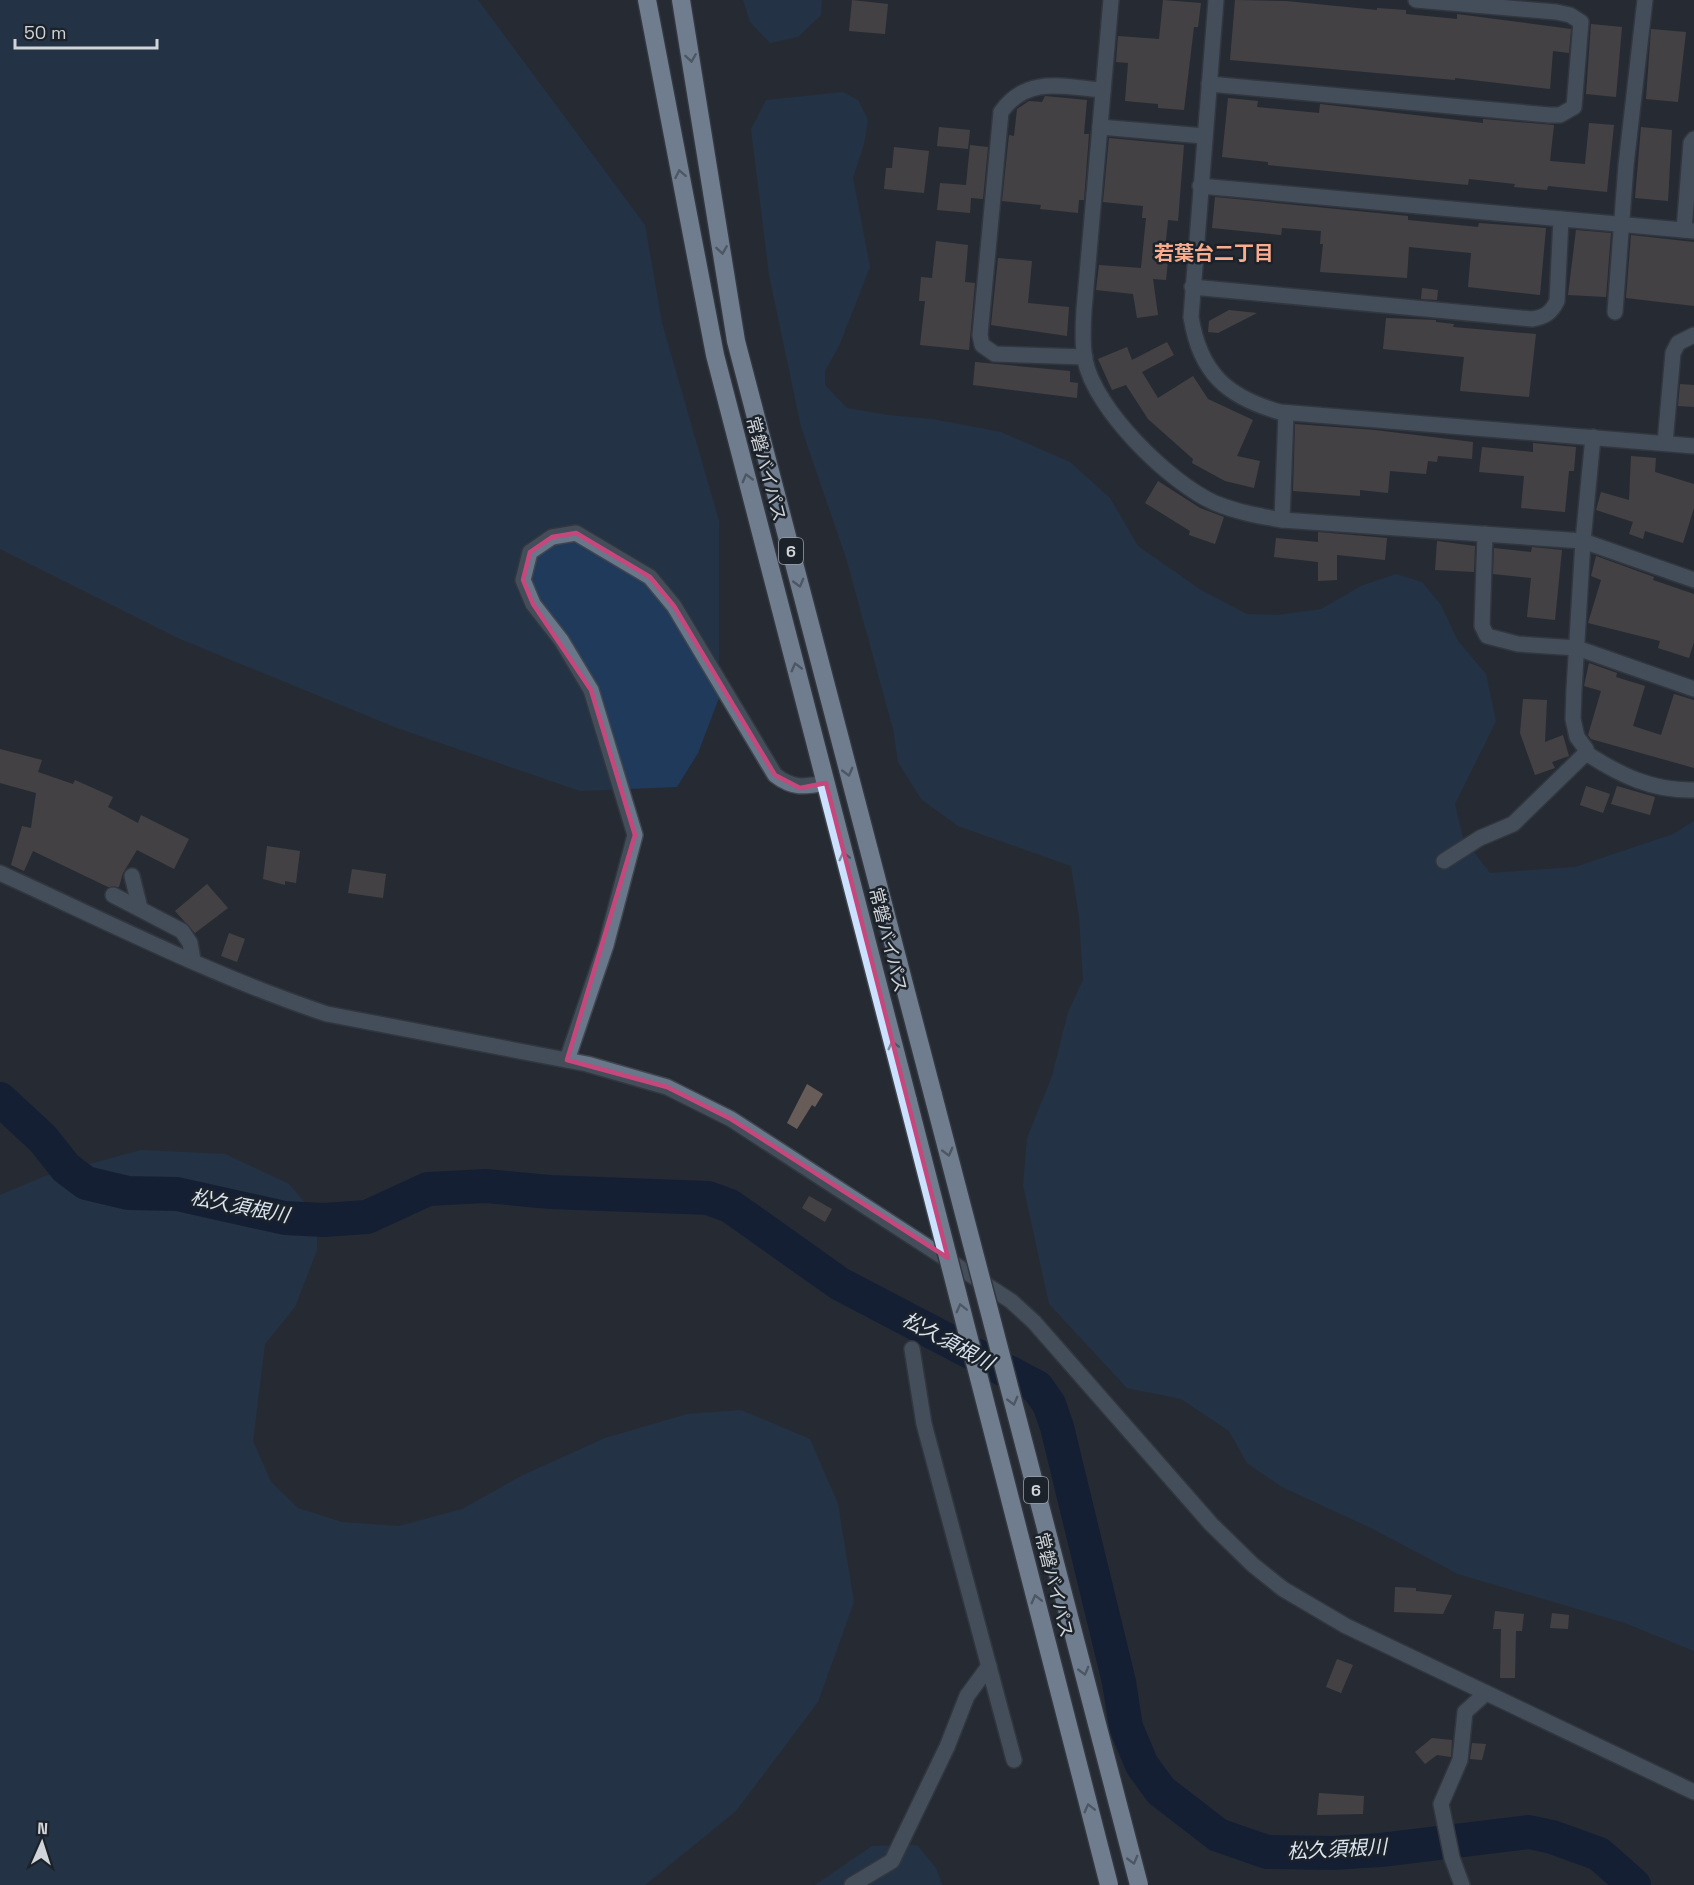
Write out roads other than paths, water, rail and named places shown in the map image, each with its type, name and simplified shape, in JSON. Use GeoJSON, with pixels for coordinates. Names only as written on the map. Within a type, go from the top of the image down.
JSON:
{"type":"FeatureCollection","features":[{"type":"Feature","properties":{"kind":"highway","name":"常磐バイパス"},"geometry":{"type":"LineString","coordinates":[[647,0],[715,355],[1109,1885]]}},
{"type":"Feature","properties":{"kind":"highway","name":"常磐バイパス"},"geometry":{"type":"LineString","coordinates":[[681,0],[736,341],[1139,1885]]}},
{"type":"Feature","properties":{"kind":"street"},"geometry":{"type":"LineString","coordinates":[[1111,0],[1084,310],[1085,357],[1094,384],[1113,414],[1155,461],[1188,488],[1239,512],[1282,520],[1583,541],[1694,580]]}},
{"type":"Feature","properties":{"kind":"street"},"geometry":{"type":"LineString","coordinates":[[1216,0],[1192,287],[1194,333],[1212,373],[1224,386],[1252,404],[1286,413],[1694,446]]}},
{"type":"Feature","properties":{"kind":"street"},"geometry":{"type":"LineString","coordinates":[[1209,84],[1549,115],[1560,115],[1574,107],[1582,34],[1581,21],[1570,15],[1556,12],[1416,0]]}},
{"type":"Feature","properties":{"kind":"street"},"geometry":{"type":"LineString","coordinates":[[1615,312],[1645,0]]}},
{"type":"Feature","properties":{"kind":"street"},"geometry":{"type":"LineString","coordinates":[[1085,357],[995,354],[982,345],[980,335],[1001,112],[1015,97],[1039,85],[1103,90]]}},
{"type":"Feature","properties":{"kind":"street"},"geometry":{"type":"LineString","coordinates":[[1100,128],[1204,136]]}},
{"type":"Feature","properties":{"kind":"street"},"geometry":{"type":"LineString","coordinates":[[1200,186],[1689,230],[1691,143],[1694,139]]}},
{"type":"Feature","properties":{"kind":"street"},"geometry":{"type":"LineString","coordinates":[[1192,287],[1532,320],[1544,317],[1552,311],[1557,301],[1562,219]]}},
{"type":"Feature","properties":{"kind":"street"},"geometry":{"type":"LineString","coordinates":[[1665,443],[1673,353],[1678,343],[1694,335]]}},
{"type":"Feature","properties":{"kind":"street"},"geometry":{"type":"LineString","coordinates":[[1282,520],[1286,413]]}},
{"type":"Feature","properties":{"kind":"street"},"geometry":{"type":"LineString","coordinates":[[1593,437],[1583,541],[1573,719],[1577,737],[1586,749],[1586,753],[1612,770],[1664,790],[1694,790]]}},
{"type":"Feature","properties":{"kind":"street"},"geometry":{"type":"LineString","coordinates":[[567,1060],[606,945],[635,835],[591,690],[561,640],[533,604],[523,580],[530,552],[552,537],[576,533],[650,577],[674,606],[775,775],[788,784],[800,788],[826,783]]}},
{"type":"Feature","properties":{"kind":"street"},"geometry":{"type":"LineString","coordinates":[[1485,534],[1482,626],[1487,636],[1518,644],[1577,648],[1694,689]]}},
{"type":"Feature","properties":{"kind":"street"},"geometry":{"type":"LineString","coordinates":[[1444,861],[1480,838],[1513,824],[1586,753]]}},
{"type":"Feature","properties":{"kind":"street"},"geometry":{"type":"LineString","coordinates":[[0,873],[193,960],[327,1014],[567,1060],[667,1087],[731,1119],[1011,1301],[1034,1322],[1211,1524],[1253,1565],[1300,1600],[1346,1626],[1694,1792]]}},
{"type":"Feature","properties":{"kind":"street"},"geometry":{"type":"LineString","coordinates":[[132,876],[140,908]]}},
{"type":"Feature","properties":{"kind":"street"},"geometry":{"type":"LineString","coordinates":[[113,895],[182,931],[190,943],[193,960]]}},
{"type":"Feature","properties":{"kind":"street"},"geometry":{"type":"LineString","coordinates":[[912,1349],[924,1424],[1014,1760]]}},
{"type":"Feature","properties":{"kind":"street"},"geometry":{"type":"LineString","coordinates":[[852,1885],[892,1861],[920,1806],[967,1696],[989,1666]]}},
{"type":"Feature","properties":{"kind":"street"},"geometry":{"type":"LineString","coordinates":[[1462,1885],[1452,1858],[1441,1803],[1460,1760],[1465,1712],[1486,1693]]}},
{"type":"Feature","properties":{"kind":"waterway","name":"松久須根川"},"geometry":{"type":"LineString","coordinates":[[0,1099],[43,1139],[66,1168],[86,1183],[128,1193],[177,1194],[285,1218],[324,1220],[367,1217],[428,1189],[486,1186],[550,1192],[708,1198],[730,1206],[840,1284],[1037,1387],[1049,1404],[1057,1427],[1119,1682],[1126,1727],[1142,1765],[1161,1791],[1218,1835],[1267,1852],[1333,1853],[1381,1850],[1529,1832],[1552,1837],[1599,1854],[1634,1885]]}},
{"type":"Feature","properties":{"kind":"district","name":"若葉台二丁目"},"geometry":{"type":"Point","coordinates":[1214,253]}}]}
